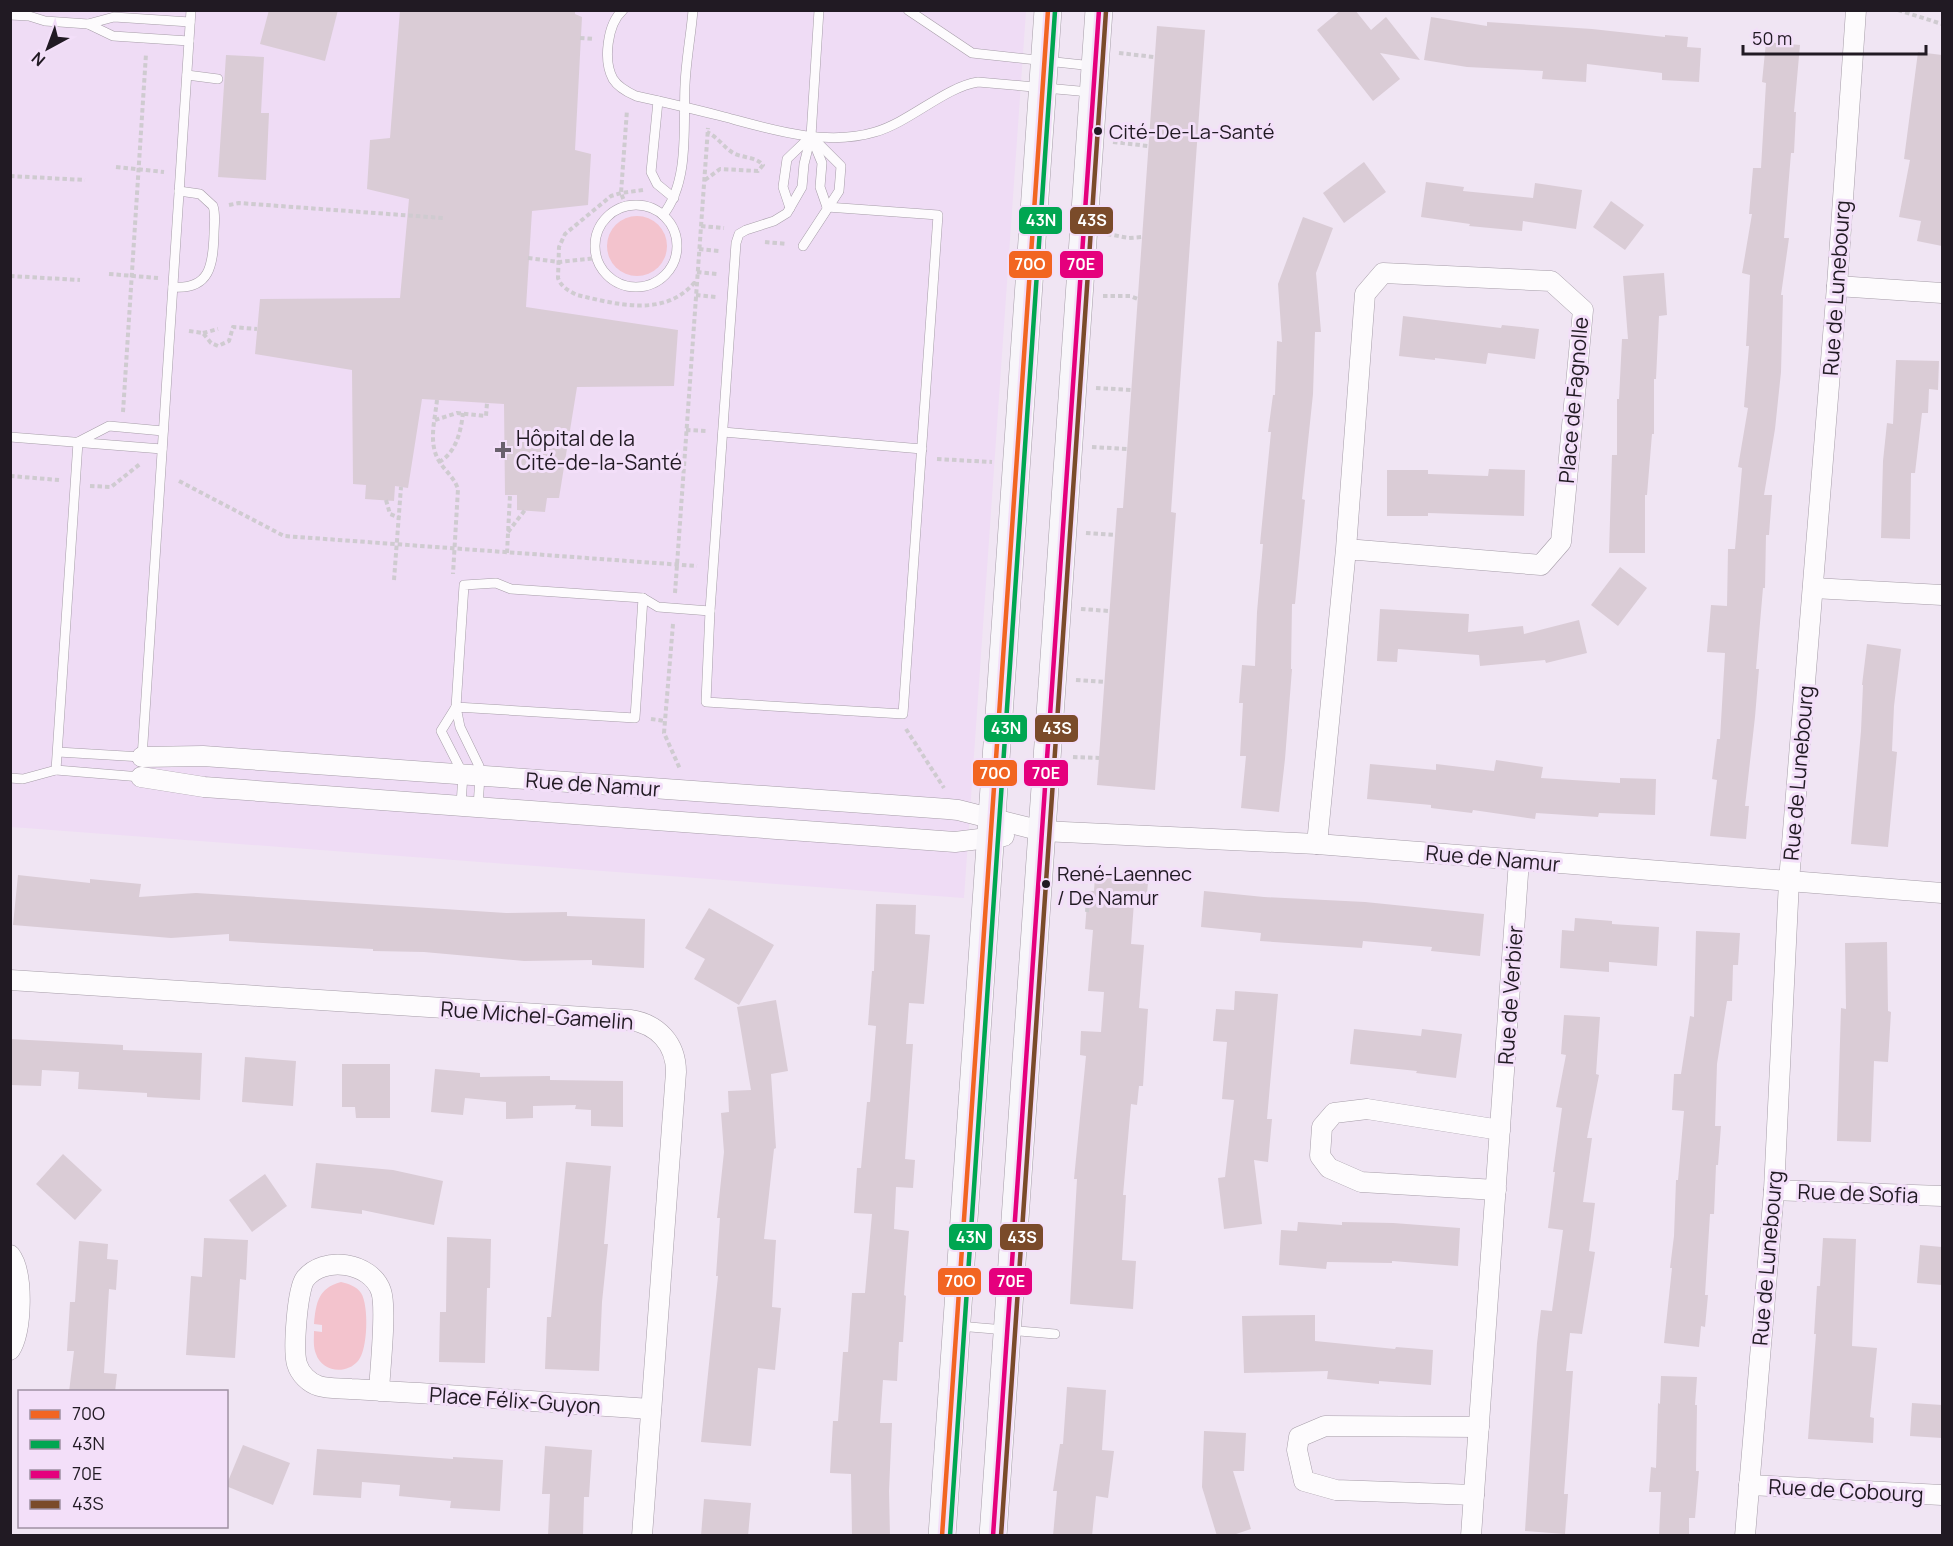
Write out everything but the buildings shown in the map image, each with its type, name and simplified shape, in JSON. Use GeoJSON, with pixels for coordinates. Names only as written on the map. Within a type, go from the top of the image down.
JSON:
{"type":"FeatureCollection","features":[{"type":"Feature","properties":{"kind":"street"},"geometry":{"type":"LineString","coordinates":[[942,1536],[1048,10]]}},
{"type":"Feature","properties":{"kind":"street"},"geometry":{"type":"LineString","coordinates":[[993,1536],[1042,831],[1102,71],[1099,10]]}},
{"type":"Feature","properties":{"kind":"street","name":"Rue de Lunebourg"},"geometry":{"type":"LineString","coordinates":[[1745,1536],[1774,1190],[1789,881],[1837,285],[1856,10]]}},
{"type":"Feature","properties":{"kind":"street","name":"Place de Fagnolle"},"geometry":{"type":"LineString","coordinates":[[1317,844],[1347,549],[1365,294],[1383,273],[1551,281],[1583,310],[1561,542],[1541,565],[1347,549]]}},
{"type":"Feature","properties":{"kind":"street"},"geometry":{"type":"LineString","coordinates":[[1837,285],[1942,293]]}},
{"type":"Feature","properties":{"kind":"street"},"geometry":{"type":"LineString","coordinates":[[1813,588],[1942,595]]}},
{"type":"Feature","properties":{"kind":"street","name":"Rue de Namur"},"geometry":{"type":"LineString","coordinates":[[142,767],[203,756],[948,809],[991,828],[1317,844],[1942,893]]}},
{"type":"Feature","properties":{"kind":"street","name":"Rue de Namur"},"geometry":{"type":"LineString","coordinates":[[142,767],[204,787],[955,842],[991,828]]}},
{"type":"Feature","properties":{"kind":"street","name":"Rue de Verbier"},"geometry":{"type":"LineString","coordinates":[[1471,1536],[1519,860]]}},
{"type":"Feature","properties":{"kind":"street","name":"Rue Michel-Gamelin"},"geometry":{"type":"LineString","coordinates":[[10,980],[630,1020],[647,1024],[661,1033],[671,1047],[676,1064],[642,1536]]}},
{"type":"Feature","properties":{"kind":"street"},"geometry":{"type":"LineString","coordinates":[[1496,1190],[1361,1182],[1329,1168],[1320,1156],[1322,1127],[1334,1113],[1367,1109],[1500,1130]]}},
{"type":"Feature","properties":{"kind":"street","name":"Rue de Sofia"},"geometry":{"type":"LineString","coordinates":[[1774,1190],[1942,1196]]}},
{"type":"Feature","properties":{"kind":"street"},"geometry":{"type":"LineString","coordinates":[[10,1255],[17,1266],[19,1282],[17,1328],[14,1344],[10,1350]]}},
{"type":"Feature","properties":{"kind":"street","name":"Place Félix-Guyon"},"geometry":{"type":"LineString","coordinates":[[379,1391],[383,1305],[381,1290],[374,1278],[362,1269],[349,1266],[320,1268],[305,1279],[300,1290],[296,1347],[297,1366],[308,1381],[319,1386],[379,1391],[651,1409]]}},
{"type":"Feature","properties":{"kind":"street"},"geometry":{"type":"LineString","coordinates":[[1474,1496],[1336,1490],[1304,1481],[1297,1450],[1299,1437],[1325,1426],[1479,1427]]}},
{"type":"Feature","properties":{"kind":"street","name":"Rue de Cobourg"},"geometry":{"type":"LineString","coordinates":[[1749,1485],[1942,1495]]}},
{"type":"Feature","properties":{"kind":"lane"},"geometry":{"type":"LineString","coordinates":[[142,767],[191,10]]}},
{"type":"Feature","properties":{"kind":"lane"},"geometry":{"type":"LineString","coordinates":[[623,10],[613,25],[608,58],[610,72],[617,84],[629,93],[776,130],[811,136],[846,138],[876,132],[902,121],[972,83],[1043,88],[1102,71]]}},
{"type":"Feature","properties":{"kind":"lane"},"geometry":{"type":"LineString","coordinates":[[663,214],[678,189],[685,131],[685,84],[693,10]]}},
{"type":"Feature","properties":{"kind":"lane"},"geometry":{"type":"LineString","coordinates":[[819,10],[811,136],[804,164],[802,187],[782,217],[739,234],[736,243],[710,611],[706,702],[903,714],[938,215],[827,207]]}},
{"type":"Feature","properties":{"kind":"lane"},"geometry":{"type":"LineString","coordinates":[[909,10],[972,53],[1045,61],[1102,71]]}},
{"type":"Feature","properties":{"kind":"lane"},"geometry":{"type":"LineString","coordinates":[[10,15],[30,16],[45,21],[88,24],[114,17],[190,22]]}},
{"type":"Feature","properties":{"kind":"lane"},"geometry":{"type":"LineString","coordinates":[[88,24],[113,36],[189,41]]}},
{"type":"Feature","properties":{"kind":"lane"},"geometry":{"type":"LineString","coordinates":[[187,75],[219,79]]}},
{"type":"Feature","properties":{"kind":"lane"},"geometry":{"type":"LineString","coordinates":[[658,101],[651,172],[657,184],[674,198]]}},
{"type":"Feature","properties":{"kind":"lane"},"geometry":{"type":"LineString","coordinates":[[811,136],[822,163],[820,187],[827,207]]}},
{"type":"Feature","properties":{"kind":"lane"},"geometry":{"type":"LineString","coordinates":[[803,246],[839,191],[841,166],[811,136]]}},
{"type":"Feature","properties":{"kind":"lane"},"geometry":{"type":"LineString","coordinates":[[790,208],[783,187],[787,159],[811,136]]}},
{"type":"Feature","properties":{"kind":"lane"},"geometry":{"type":"LineString","coordinates":[[173,287],[192,287],[204,277],[211,266],[214,241],[213,206],[205,196],[179,191]]}},
{"type":"Feature","properties":{"kind":"lane"},"geometry":{"type":"LineString","coordinates":[[626,206],[645,206],[663,214],[676,234],[677,253],[670,270],[657,282],[639,288],[621,285],[606,274],[597,258],[595,240],[599,228],[610,214],[626,206]]}},
{"type":"Feature","properties":{"kind":"lane"},"geometry":{"type":"LineString","coordinates":[[78,442],[109,426],[163,431]]}},
{"type":"Feature","properties":{"kind":"lane"},"geometry":{"type":"LineString","coordinates":[[723,432],[922,449]]}},
{"type":"Feature","properties":{"kind":"lane"},"geometry":{"type":"LineString","coordinates":[[10,437],[162,449]]}},
{"type":"Feature","properties":{"kind":"lane"},"geometry":{"type":"LineString","coordinates":[[56,770],[78,442]]}},
{"type":"Feature","properties":{"kind":"lane"},"geometry":{"type":"LineString","coordinates":[[469,806],[471,775],[476,758],[460,727],[456,706],[464,585],[496,583],[511,589],[643,598],[658,608],[710,611]]}},
{"type":"Feature","properties":{"kind":"lane"},"geometry":{"type":"LineString","coordinates":[[456,706],[635,718],[643,598]]}},
{"type":"Feature","properties":{"kind":"lane"},"geometry":{"type":"LineString","coordinates":[[456,706],[441,731],[471,775],[469,806]]}},
{"type":"Feature","properties":{"kind":"lane"},"geometry":{"type":"LineString","coordinates":[[58,752],[142,767]]}},
{"type":"Feature","properties":{"kind":"lane"},"geometry":{"type":"LineString","coordinates":[[10,778],[24,779],[56,770],[142,767]]}},
{"type":"Feature","properties":{"kind":"lane"},"geometry":{"type":"LineString","coordinates":[[956,1326],[1054,1334]]}},
{"type":"Feature","properties":{"kind":"path"},"geometry":{"type":"LineString","coordinates":[[1898,10],[1942,24]]}},
{"type":"Feature","properties":{"kind":"path"},"geometry":{"type":"LineString","coordinates":[[580,38],[594,39]]}},
{"type":"Feature","properties":{"kind":"path"},"geometry":{"type":"LineString","coordinates":[[123,419],[146,47]]}},
{"type":"Feature","properties":{"kind":"path"},"geometry":{"type":"LineString","coordinates":[[1102,71],[1154,57]]}},
{"type":"Feature","properties":{"kind":"path"},"geometry":{"type":"LineString","coordinates":[[626,206],[621,193],[627,109]]}},
{"type":"Feature","properties":{"kind":"path"},"geometry":{"type":"LineString","coordinates":[[675,594],[707,130],[735,153],[757,160],[763,165],[759,171],[720,169],[704,181]]}},
{"type":"Feature","properties":{"kind":"path"},"geometry":{"type":"LineString","coordinates":[[1110,142],[1148,146]]}},
{"type":"Feature","properties":{"kind":"path"},"geometry":{"type":"LineString","coordinates":[[116,167],[165,172]]}},
{"type":"Feature","properties":{"kind":"path"},"geometry":{"type":"LineString","coordinates":[[10,176],[85,180]]}},
{"type":"Feature","properties":{"kind":"path"},"geometry":{"type":"LineString","coordinates":[[644,190],[621,193],[605,200],[565,234],[559,247],[560,283],[570,292],[585,297],[650,306],[673,301],[694,283],[697,284]]}},
{"type":"Feature","properties":{"kind":"path"},"geometry":{"type":"LineString","coordinates":[[226,206],[239,203],[443,218]]}},
{"type":"Feature","properties":{"kind":"path"},"geometry":{"type":"LineString","coordinates":[[701,226],[722,228],[739,234]]}},
{"type":"Feature","properties":{"kind":"path"},"geometry":{"type":"LineString","coordinates":[[1103,233],[1129,238],[1142,237]]}},
{"type":"Feature","properties":{"kind":"path"},"geometry":{"type":"LineString","coordinates":[[528,258],[559,262],[597,258]]}},
{"type":"Feature","properties":{"kind":"path"},"geometry":{"type":"LineString","coordinates":[[109,274],[158,278]]}},
{"type":"Feature","properties":{"kind":"path"},"geometry":{"type":"LineString","coordinates":[[10,276],[80,280]]}},
{"type":"Feature","properties":{"kind":"path"},"geometry":{"type":"LineString","coordinates":[[1099,296],[1130,296],[1138,299]]}},
{"type":"Feature","properties":{"kind":"path"},"geometry":{"type":"LineString","coordinates":[[203,333],[211,344],[218,346],[229,341],[233,327],[257,329]]}},
{"type":"Feature","properties":{"kind":"path"},"geometry":{"type":"LineString","coordinates":[[189,331],[203,333],[218,329]]}},
{"type":"Feature","properties":{"kind":"path"},"geometry":{"type":"LineString","coordinates":[[1093,387],[1131,390]]}},
{"type":"Feature","properties":{"kind":"path"},"geometry":{"type":"LineString","coordinates":[[437,400],[432,443],[439,462],[456,482],[458,489],[452,584]]}},
{"type":"Feature","properties":{"kind":"path"},"geometry":{"type":"LineString","coordinates":[[435,420],[448,414],[486,416],[487,403]]}},
{"type":"Feature","properties":{"kind":"path"},"geometry":{"type":"LineString","coordinates":[[439,462],[448,458],[461,431],[463,413]]}},
{"type":"Feature","properties":{"kind":"path"},"geometry":{"type":"LineString","coordinates":[[1088,446],[1128,448]]}},
{"type":"Feature","properties":{"kind":"path"},"geometry":{"type":"LineString","coordinates":[[951,459],[997,463]]}},
{"type":"Feature","properties":{"kind":"path"},"geometry":{"type":"LineString","coordinates":[[111,487],[143,462]]}},
{"type":"Feature","properties":{"kind":"path"},"geometry":{"type":"LineString","coordinates":[[10,476],[64,480]]}},
{"type":"Feature","properties":{"kind":"path"},"geometry":{"type":"LineString","coordinates":[[179,481],[284,536],[677,564]]}},
{"type":"Feature","properties":{"kind":"path"},"geometry":{"type":"LineString","coordinates":[[394,580],[401,487]]}},
{"type":"Feature","properties":{"kind":"path"},"geometry":{"type":"LineString","coordinates":[[507,553],[510,495]]}},
{"type":"Feature","properties":{"kind":"path"},"geometry":{"type":"LineString","coordinates":[[386,500],[390,514],[400,518]]}},
{"type":"Feature","properties":{"kind":"path"},"geometry":{"type":"LineString","coordinates":[[508,532],[525,510]]}},
{"type":"Feature","properties":{"kind":"path"},"geometry":{"type":"LineString","coordinates":[[1082,533],[1115,535]]}},
{"type":"Feature","properties":{"kind":"path"},"geometry":{"type":"LineString","coordinates":[[1077,609],[1109,611]]}},
{"type":"Feature","properties":{"kind":"path"},"geometry":{"type":"LineString","coordinates":[[673,624],[664,733],[684,776]]}},
{"type":"Feature","properties":{"kind":"path"},"geometry":{"type":"LineString","coordinates":[[1072,680],[1105,682]]}},
{"type":"Feature","properties":{"kind":"path"},"geometry":{"type":"LineString","coordinates":[[906,729],[948,796]]}},
{"type":"Feature","properties":{"kind":"path"},"geometry":{"type":"LineString","coordinates":[[1067,756],[1099,758]]}},
{"type":"Feature","properties":{"kind":"path"},"geometry":{"type":"LineString","coordinates":[[1087,912],[1088,897]]}},
{"type":"Feature","properties":{"kind":"shaded area","name":"Hôpital de la Cité-de-la-Santé"},"geometry":{"type":"Polygon","coordinates":[[[10,11],[1026,11],[964,898],[11,827],[10,11]]]}},
{"type":"Feature","properties":{"kind":"shaded area"},"geometry":{"type":"Polygon","coordinates":[[[631,216],[643,216],[654,221],[662,229],[667,246],[665,258],[654,271],[643,276],[631,276],[620,271],[612,263],[607,252],[607,240],[612,229],[620,221],[631,216]]]}},
{"type":"Feature","properties":{"kind":"shaded area"},"geometry":{"type":"Polygon","coordinates":[[[341,1282],[355,1287],[361,1293],[364,1299],[366,1327],[364,1347],[358,1361],[347,1368],[335,1370],[323,1365],[316,1354],[314,1331],[322,1332],[322,1325],[314,1324],[317,1303],[323,1292],[341,1282]]]}},
{"type":"Feature","properties":{"kind":"transit line","name":"70O"},"geometry":{"type":"LineString","coordinates":[[942,1536],[1048,10]]}},
{"type":"Feature","properties":{"kind":"transit line","name":"70E"},"geometry":{"type":"LineString","coordinates":[[993,1536],[1099,10]]}},
{"type":"Feature","properties":{"kind":"transit line","name":"43N"},"geometry":{"type":"LineString","coordinates":[[950,1536],[1055,11]]}},
{"type":"Feature","properties":{"kind":"transit line","name":"43S"},"geometry":{"type":"LineString","coordinates":[[1001,1536],[1106,11]]}},
{"type":"Feature","properties":{"kind":"place","name":"Cité-De-La-Santé"},"geometry":{"type":"Point","coordinates":[1098,131]}},
{"type":"Feature","properties":{"kind":"place","name":"Hôpital de la Cité-de-la-Santé"},"geometry":{"type":"Point","coordinates":[503,450]}},
{"type":"Feature","properties":{"kind":"place","name":"René-Laennec / De Namur"},"geometry":{"type":"Point","coordinates":[1046,884]}}]}
